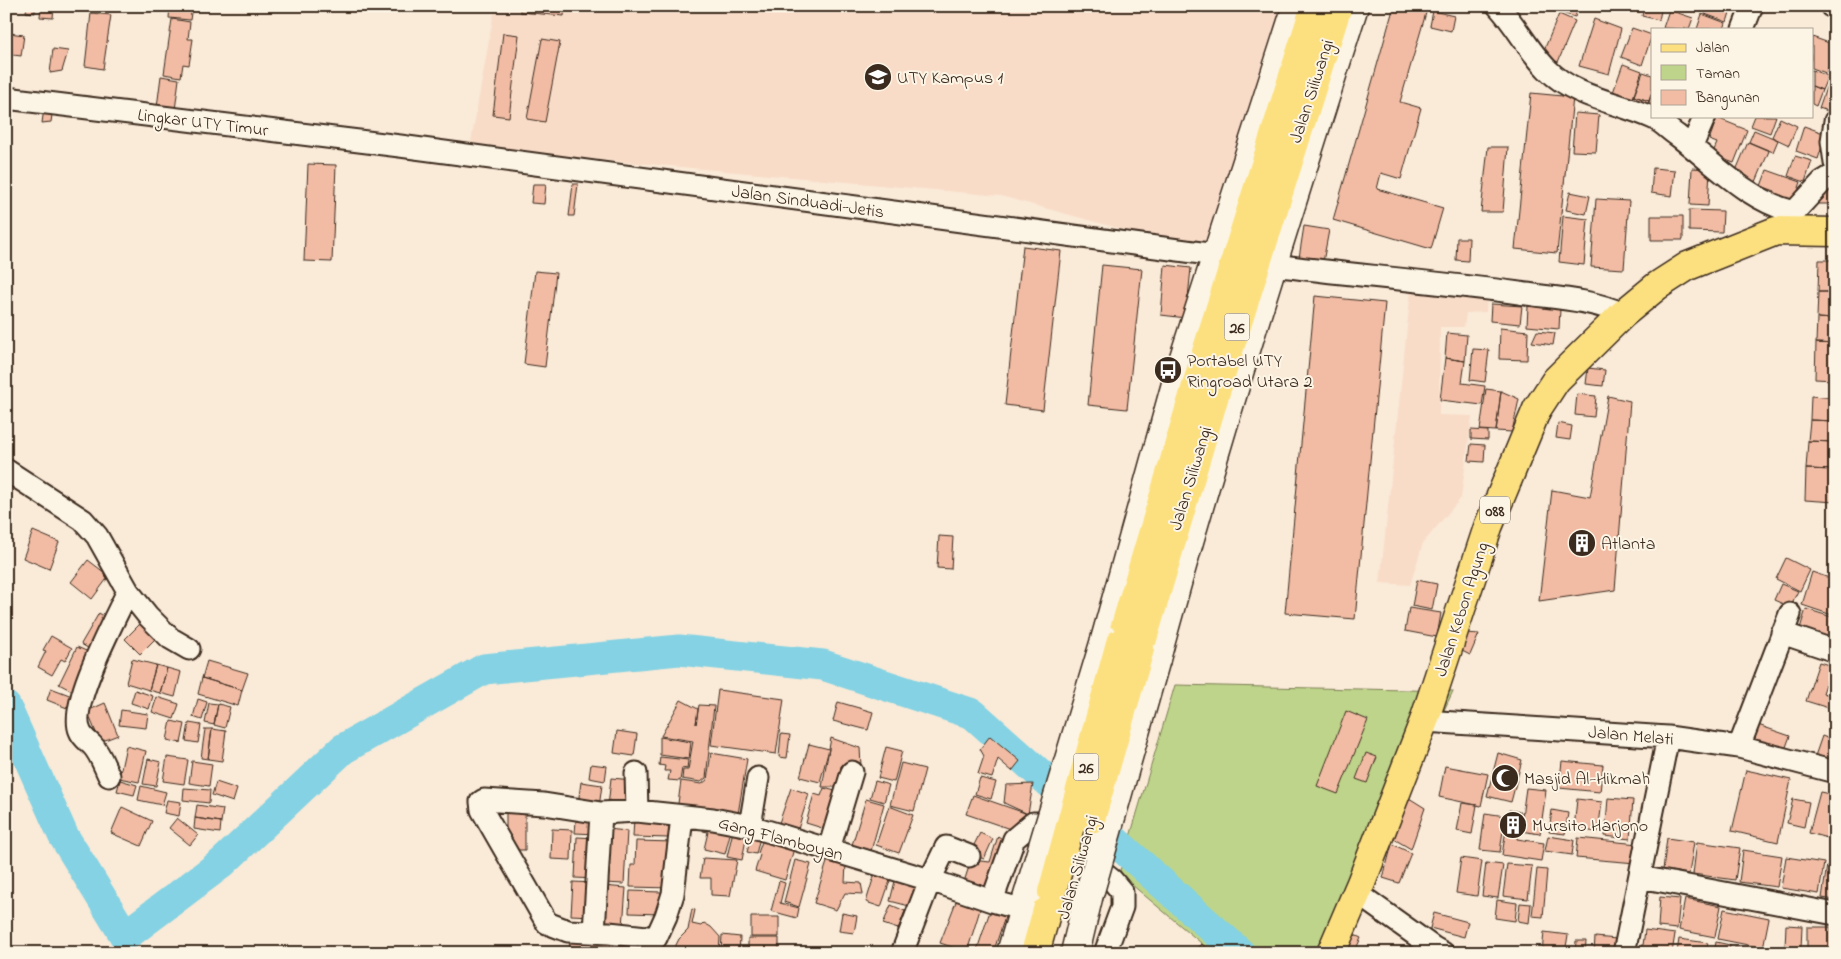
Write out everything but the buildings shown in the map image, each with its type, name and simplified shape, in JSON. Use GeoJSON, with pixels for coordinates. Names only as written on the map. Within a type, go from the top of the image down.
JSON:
{"type":"FeatureCollection","features":[{"type":"Feature","properties":{"kind":"main road","name":"Jalan Siliwangi"},"geometry":{"type":"LineString","coordinates":[[1130,648],[1133,597],[1206,352],[1315,6]]}},
{"type":"Feature","properties":{"kind":"main road","name":"Jalan Siliwangi"},"geometry":{"type":"LineString","coordinates":[[1035,953],[1130,648],[1170,573],[1216,392],[1338,6]]}},
{"type":"Feature","properties":{"kind":"main road","name":"Jalan Kebon Agung"},"geometry":{"type":"LineString","coordinates":[[1331,953],[1357,893],[1424,721],[1488,527],[1537,409],[1556,380],[1623,314],[1657,286],[1688,266],[1785,221],[1835,232]]}},
{"type":"Feature","properties":{"kind":"main road","name":"26"},"geometry":{"type":"LineString","coordinates":[[1133,597],[1134,574],[1130,549],[1146,533],[1156,519]]}},
{"type":"Feature","properties":{"kind":"main road","name":"Jalan Siliwangi"},"geometry":{"type":"LineString","coordinates":[[1052,953],[1053,896]]}},
{"type":"Feature","properties":{"kind":"street"},"geometry":{"type":"LineString","coordinates":[[1130,549],[1179,373],[1297,6]]}},
{"type":"Feature","properties":{"kind":"street"},"geometry":{"type":"LineString","coordinates":[[1170,573],[1272,264],[1354,6]]}},
{"type":"Feature","properties":{"kind":"street"},"geometry":{"type":"LineString","coordinates":[[1498,6],[1547,69],[1561,80],[1588,95],[1651,117]]}},
{"type":"Feature","properties":{"kind":"street"},"geometry":{"type":"LineString","coordinates":[[1743,28],[1752,6]]}},
{"type":"Feature","properties":{"kind":"street","name":"Lingkar UTY Timur"},"geometry":{"type":"LineString","coordinates":[[6,98],[400,146]]}},
{"type":"Feature","properties":{"kind":"street"},"geometry":{"type":"LineString","coordinates":[[1654,118],[1692,146],[1729,179],[1780,208],[1785,221],[1822,182],[1835,174]]}},
{"type":"Feature","properties":{"kind":"street"},"geometry":{"type":"LineString","coordinates":[[1692,146],[1704,118]]}},
{"type":"Feature","properties":{"kind":"street"},"geometry":{"type":"LineString","coordinates":[[1835,121],[1832,142],[1835,163]]}},
{"type":"Feature","properties":{"kind":"street","name":"Jalan Sinduadi-Jetis"},"geometry":{"type":"LineString","coordinates":[[400,146],[1216,255]]}},
{"type":"Feature","properties":{"kind":"street"},"geometry":{"type":"LineString","coordinates":[[1272,264],[1572,300],[1592,303],[1623,314]]}},
{"type":"Feature","properties":{"kind":"street"},"geometry":{"type":"LineString","coordinates":[[6,470],[83,520],[96,536],[128,591],[148,616],[170,638],[189,648]]}},
{"type":"Feature","properties":{"kind":"street","name":"26"},"geometry":{"type":"LineString","coordinates":[[1130,549],[1130,648]]}},
{"type":"Feature","properties":{"kind":"street"},"geometry":{"type":"LineString","coordinates":[[109,776],[93,746],[80,732],[77,722],[78,706],[89,676],[128,591]]}},
{"type":"Feature","properties":{"kind":"street"},"geometry":{"type":"LineString","coordinates":[[1739,747],[1786,624],[1835,651]]}},
{"type":"Feature","properties":{"kind":"street"},"geometry":{"type":"LineString","coordinates":[[1011,953],[1053,896],[1130,648]]}},
{"type":"Feature","properties":{"kind":"street","name":"Jalan Melati"},"geometry":{"type":"LineString","coordinates":[[1424,721],[1668,737],[1739,747],[1835,772]]}},
{"type":"Feature","properties":{"kind":"street"},"geometry":{"type":"LineString","coordinates":[[1624,953],[1668,737]]}},
{"type":"Feature","properties":{"kind":"street"},"geometry":{"type":"LineString","coordinates":[[829,849],[852,772]]}},
{"type":"Feature","properties":{"kind":"street"},"geometry":{"type":"LineString","coordinates":[[636,773],[637,812]]}},
{"type":"Feature","properties":{"kind":"street"},"geometry":{"type":"LineString","coordinates":[[750,826],[758,778]]}},
{"type":"Feature","properties":{"kind":"street","name":"Gang Flamboyan"},"geometry":{"type":"LineString","coordinates":[[594,932],[568,931],[547,923],[482,810],[481,802],[484,800],[544,804],[602,813],[637,812],[713,819],[750,826],[829,849],[992,901],[1053,896]]}},
{"type":"Feature","properties":{"kind":"street"},"geometry":{"type":"LineString","coordinates":[[602,813],[594,932],[653,945],[666,916],[673,894],[682,817]]}},
{"type":"Feature","properties":{"kind":"street"},"geometry":{"type":"LineString","coordinates":[[992,901],[1014,838],[1033,823],[1040,824],[1112,880],[1122,892],[1122,907],[1105,953]]}},
{"type":"Feature","properties":{"kind":"street"},"geometry":{"type":"LineString","coordinates":[[902,953],[930,880],[946,846],[969,856]]}},
{"type":"Feature","properties":{"kind":"street"},"geometry":{"type":"LineString","coordinates":[[1640,877],[1835,914]]}},
{"type":"Feature","properties":{"kind":"street"},"geometry":{"type":"LineString","coordinates":[[1357,893],[1443,953]]}},
{"type":"Feature","properties":{"kind":"street"},"geometry":{"type":"LineString","coordinates":[[1053,896],[1075,953]]}},
{"type":"Feature","properties":{"kind":"shaded area","name":"UTY Kampus 1"},"geometry":{"type":"Polygon","coordinates":[[[495,6],[1296,6],[1216,255],[1001,196],[470,148],[495,6]]]}},
{"type":"Feature","properties":{"kind":"shaded area"},"geometry":{"type":"Polygon","coordinates":[[[1411,290],[1487,297],[1486,312],[1466,313],[1464,327],[1440,327],[1439,415],[1472,416],[1461,498],[1423,543],[1410,585],[1380,583],[1411,290]]]}},
{"type":"Feature","properties":{"kind":"green space"},"geometry":{"type":"Polygon","coordinates":[[[1175,685],[1453,691],[1331,953],[1213,953],[1119,874],[1175,685]]]}},
{"type":"Feature","properties":{"kind":"waterway"},"geometry":{"type":"LineString","coordinates":[[6,707],[63,835],[125,936],[222,863],[343,749],[484,669],[679,650],[823,665],[973,714],[1240,953]]}},
{"type":"Feature","properties":{"kind":"place","name":"UTY Kampus 1"},"geometry":{"type":"Point","coordinates":[878,77]}},
{"type":"Feature","properties":{"kind":"place","name":"Portabel UTY Ringroad Utara 2"},"geometry":{"type":"Point","coordinates":[1168,370]}},
{"type":"Feature","properties":{"kind":"place","name":"Atlanta"},"geometry":{"type":"Point","coordinates":[1582,543]}},
{"type":"Feature","properties":{"kind":"place","name":"Masjid Al-Hikmah"},"geometry":{"type":"Point","coordinates":[1505,778]}},
{"type":"Feature","properties":{"kind":"place","name":"Mursito Harjono"},"geometry":{"type":"Point","coordinates":[1513,825]}}]}
